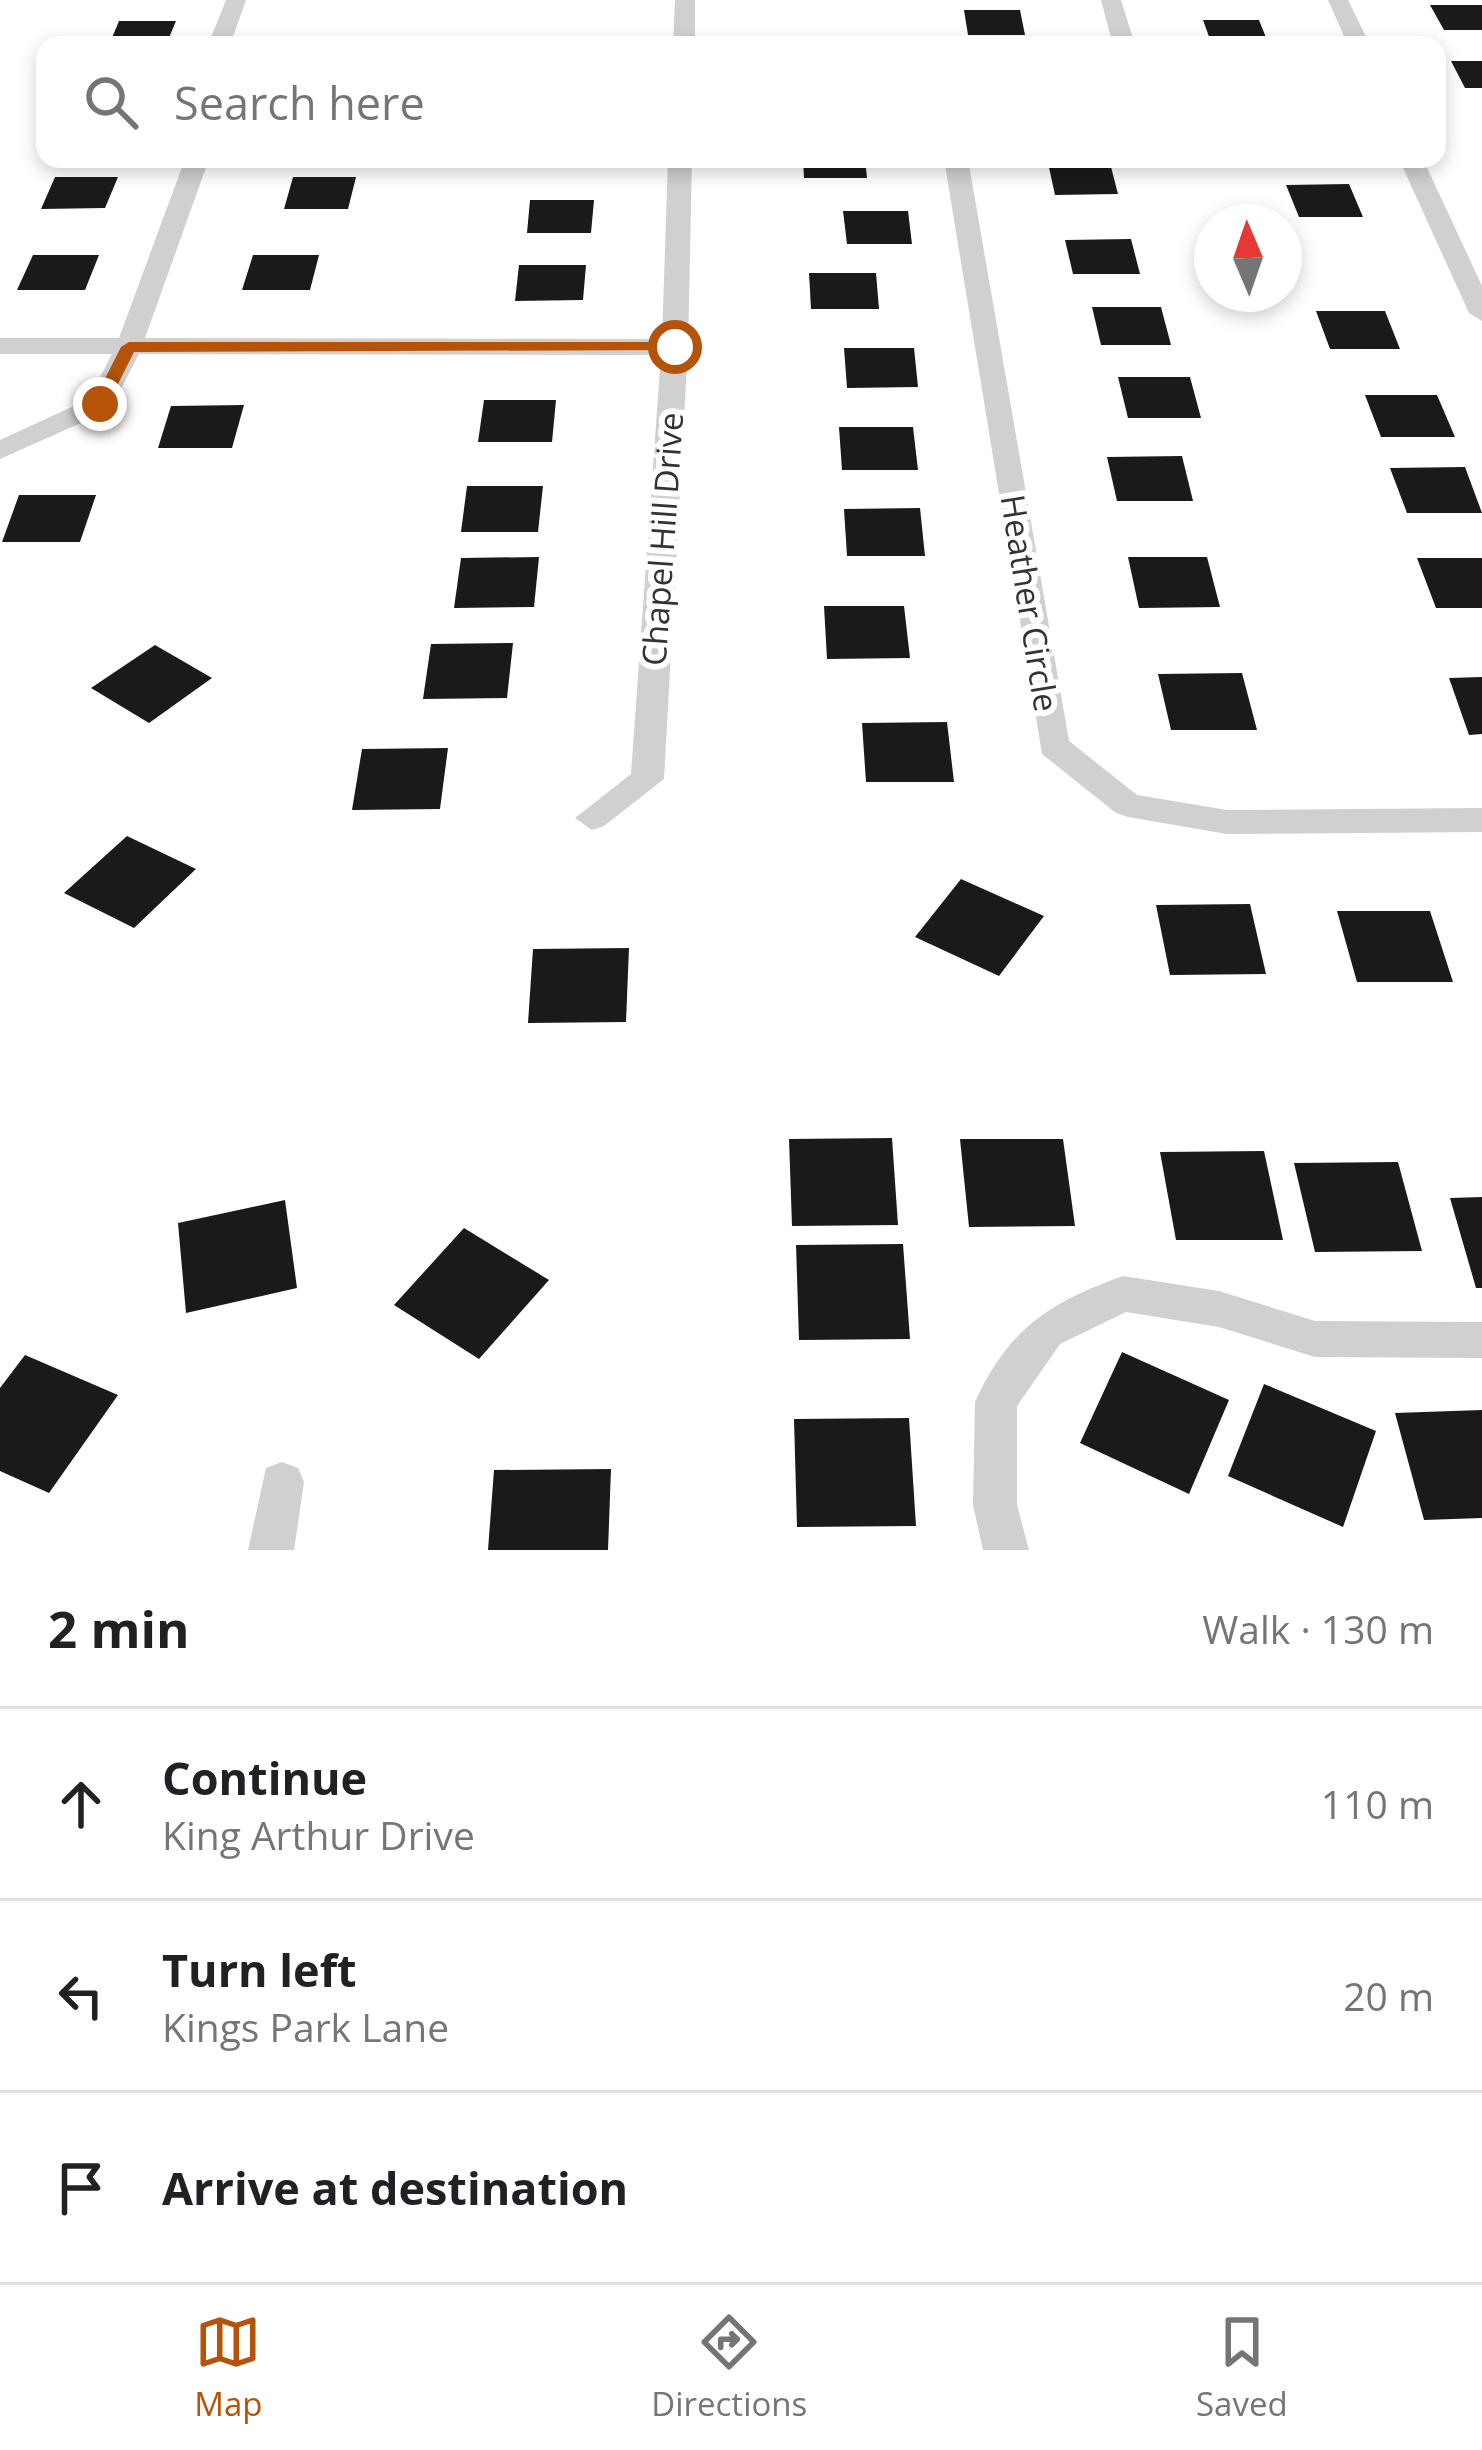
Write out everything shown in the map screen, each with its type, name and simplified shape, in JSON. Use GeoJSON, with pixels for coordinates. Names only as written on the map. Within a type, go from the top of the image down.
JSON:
{"type":"FeatureCollection","features":[{"type":"Feature","properties":{"kind":"street"},"geometry":{"type":"LineString","coordinates":[[222,36],[236,0]]}},
{"type":"Feature","properties":{"kind":"street"},"geometry":{"type":"LineString","coordinates":[[684,36],[685,0]]}},
{"type":"Feature","properties":{"kind":"street"},"geometry":{"type":"LineString","coordinates":[[1111,0],[1121,36]]}},
{"type":"Feature","properties":{"kind":"street"},"geometry":{"type":"LineString","coordinates":[[1338,0],[1355,36]]}},
{"type":"Feature","properties":{"kind":"street"},"geometry":{"type":"LineString","coordinates":[[0,451],[100,404],[129,347],[194,168]]}},
{"type":"Feature","properties":{"kind":"street","name":"Chapel Hill Drive"},"geometry":{"type":"LineString","coordinates":[[592,818],[647,778],[675,347],[680,168]]}},
{"type":"Feature","properties":{"kind":"street","name":"Heather Circle"},"geometry":{"type":"LineString","coordinates":[[958,168],[1054,746],[1128,805],[1227,822],[1482,820]]}},
{"type":"Feature","properties":{"kind":"street"},"geometry":{"type":"LineString","coordinates":[[1416,168],[1482,313]]}},
{"type":"Feature","properties":{"kind":"street"},"geometry":{"type":"LineString","coordinates":[[0,346],[675,347]]}},
{"type":"Feature","properties":{"kind":"street"},"geometry":{"type":"LineString","coordinates":[[1006,1550],[995,1505],[996,1402],[1046,1331],[1124,1294],[1219,1309],[1315,1339],[1482,1340]]}},
{"type":"Feature","properties":{"kind":"street"},"geometry":{"type":"LineString","coordinates":[[271,1550],[282,1483]]}},
{"type":"Feature","properties":{"kind":"building"},"geometry":{"type":"Polygon","coordinates":[[[1430,5],[1482,5],[1482,30],[1444,30],[1430,5]]]}},
{"type":"Feature","properties":{"kind":"building"},"geometry":{"type":"Polygon","coordinates":[[[964,10],[1020,10],[1025,35],[968,35],[964,10]]]}},
{"type":"Feature","properties":{"kind":"building"},"geometry":{"type":"Polygon","coordinates":[[[1203,20],[1259,20],[1265,36],[1209,36],[1203,20]]]}},
{"type":"Feature","properties":{"kind":"building"},"geometry":{"type":"Polygon","coordinates":[[[119,21],[176,21],[170,36],[113,36],[119,21]]]}},
{"type":"Feature","properties":{"kind":"building"},"geometry":{"type":"Polygon","coordinates":[[[1451,61],[1482,61],[1482,88],[1465,88],[1451,61]]]}},
{"type":"Feature","properties":{"kind":"building"},"geometry":{"type":"Polygon","coordinates":[[[803,168],[866,168],[867,178],[804,178],[803,168]]]}},
{"type":"Feature","properties":{"kind":"building"},"geometry":{"type":"Polygon","coordinates":[[[1049,168],[1111,168],[1118,194],[1055,195],[1049,168]]]}},
{"type":"Feature","properties":{"kind":"building"},"geometry":{"type":"Polygon","coordinates":[[[55,177],[118,177],[105,208],[41,209],[55,177]]]}},
{"type":"Feature","properties":{"kind":"building"},"geometry":{"type":"Polygon","coordinates":[[[293,177],[356,177],[348,209],[284,209],[293,177]]]}},
{"type":"Feature","properties":{"kind":"building"},"geometry":{"type":"Polygon","coordinates":[[[1349,184],[1363,217],[1302,217],[1302,204],[1294,204],[1286,185],[1349,184]]]}},
{"type":"Feature","properties":{"kind":"building"},"geometry":{"type":"Polygon","coordinates":[[[530,200],[594,200],[591,233],[527,233],[530,200]]]}},
{"type":"Feature","properties":{"kind":"building"},"geometry":{"type":"Polygon","coordinates":[[[843,211],[908,211],[912,244],[847,244],[843,211]]]}},
{"type":"Feature","properties":{"kind":"building"},"geometry":{"type":"Polygon","coordinates":[[[1131,239],[1140,274],[1073,274],[1065,240],[1131,239]]]}},
{"type":"Feature","properties":{"kind":"building"},"geometry":{"type":"Polygon","coordinates":[[[33,255],[99,255],[85,290],[17,290],[33,255]]]}},
{"type":"Feature","properties":{"kind":"building"},"geometry":{"type":"Polygon","coordinates":[[[253,255],[319,255],[310,290],[242,290],[253,255]]]}},
{"type":"Feature","properties":{"kind":"building"},"geometry":{"type":"Polygon","coordinates":[[[519,265],[586,265],[583,300],[515,301],[519,265]]]}},
{"type":"Feature","properties":{"kind":"building"},"geometry":{"type":"Polygon","coordinates":[[[809,273],[876,273],[879,309],[811,309],[809,273]]]}},
{"type":"Feature","properties":{"kind":"building"},"geometry":{"type":"Polygon","coordinates":[[[1092,307],[1161,307],[1171,345],[1101,345],[1092,307]]]}},
{"type":"Feature","properties":{"kind":"building"},"geometry":{"type":"Polygon","coordinates":[[[1316,311],[1385,311],[1400,349],[1330,349],[1316,311]]]}},
{"type":"Feature","properties":{"kind":"building"},"geometry":{"type":"Polygon","coordinates":[[[844,348],[914,348],[918,387],[847,388],[844,348]]]}},
{"type":"Feature","properties":{"kind":"building"},"geometry":{"type":"Polygon","coordinates":[[[1118,377],[1190,377],[1201,418],[1128,418],[1118,377]]]}},
{"type":"Feature","properties":{"kind":"building"},"geometry":{"type":"Polygon","coordinates":[[[1365,395],[1437,395],[1455,437],[1381,437],[1365,395]]]}},
{"type":"Feature","properties":{"kind":"building"},"geometry":{"type":"Polygon","coordinates":[[[484,400],[556,400],[552,442],[478,442],[484,400]]]}},
{"type":"Feature","properties":{"kind":"building"},"geometry":{"type":"Polygon","coordinates":[[[244,405],[232,448],[158,448],[171,406],[244,405]]]}},
{"type":"Feature","properties":{"kind":"building"},"geometry":{"type":"Polygon","coordinates":[[[839,427],[913,427],[918,470],[842,470],[839,427]]]}},
{"type":"Feature","properties":{"kind":"building"},"geometry":{"type":"Polygon","coordinates":[[[1182,456],[1193,501],[1117,501],[1107,457],[1182,456]]]}},
{"type":"Feature","properties":{"kind":"building"},"geometry":{"type":"Polygon","coordinates":[[[1465,467],[1482,513],[1407,513],[1390,468],[1465,467]]]}},
{"type":"Feature","properties":{"kind":"building"},"geometry":{"type":"Polygon","coordinates":[[[467,486],[543,486],[538,532],[461,532],[467,486]]]}},
{"type":"Feature","properties":{"kind":"building"},"geometry":{"type":"Polygon","coordinates":[[[19,495],[96,495],[80,542],[2,542],[19,495]]]}},
{"type":"Feature","properties":{"kind":"building"},"geometry":{"type":"Polygon","coordinates":[[[920,508],[925,556],[847,556],[844,509],[920,508]]]}},
{"type":"Feature","properties":{"kind":"building"},"geometry":{"type":"Polygon","coordinates":[[[539,557],[534,607],[454,608],[461,558],[539,557]]]}},
{"type":"Feature","properties":{"kind":"building"},"geometry":{"type":"Polygon","coordinates":[[[1128,557],[1207,557],[1220,607],[1139,608],[1128,557]]]}},
{"type":"Feature","properties":{"kind":"building"},"geometry":{"type":"Polygon","coordinates":[[[1417,558],[1482,558],[1482,608],[1436,608],[1417,558]]]}},
{"type":"Feature","properties":{"kind":"building"},"geometry":{"type":"Polygon","coordinates":[[[824,606],[904,606],[910,658],[827,659],[824,606]]]}},
{"type":"Feature","properties":{"kind":"building"},"geometry":{"type":"Polygon","coordinates":[[[513,643],[507,698],[423,699],[431,644],[513,643]]]}},
{"type":"Feature","properties":{"kind":"building"},"geometry":{"type":"Polygon","coordinates":[[[155,645],[212,678],[149,723],[91,688],[155,645]]]}},
{"type":"Feature","properties":{"kind":"building"},"geometry":{"type":"Polygon","coordinates":[[[1242,673],[1257,730],[1171,730],[1158,674],[1242,673]]]}},
{"type":"Feature","properties":{"kind":"building"},"geometry":{"type":"Polygon","coordinates":[[[1482,677],[1482,734],[1469,735],[1449,678],[1482,677]]]}},
{"type":"Feature","properties":{"kind":"building"},"geometry":{"type":"Polygon","coordinates":[[[947,722],[954,782],[866,782],[862,723],[947,722]]]}},
{"type":"Feature","properties":{"kind":"building"},"geometry":{"type":"Polygon","coordinates":[[[448,748],[440,809],[352,810],[362,749],[448,748]]]}},
{"type":"Feature","properties":{"kind":"building"},"geometry":{"type":"Polygon","coordinates":[[[127,836],[196,869],[134,928],[64,893],[127,836]]]}},
{"type":"Feature","properties":{"kind":"building"},"geometry":{"type":"Polygon","coordinates":[[[961,879],[1044,916],[999,976],[915,937],[961,879]]]}},
{"type":"Feature","properties":{"kind":"building"},"geometry":{"type":"Polygon","coordinates":[[[1250,904],[1266,974],[1170,975],[1156,905],[1250,904]]]}},
{"type":"Feature","properties":{"kind":"building"},"geometry":{"type":"Polygon","coordinates":[[[1337,911],[1430,911],[1453,982],[1357,982],[1337,911]]]}},
{"type":"Feature","properties":{"kind":"building"},"geometry":{"type":"Polygon","coordinates":[[[629,948],[626,1022],[528,1023],[533,949],[629,948]]]}},
{"type":"Feature","properties":{"kind":"building"},"geometry":{"type":"Polygon","coordinates":[[[892,1138],[898,1225],[792,1226],[789,1139],[892,1138]]]}},
{"type":"Feature","properties":{"kind":"building"},"geometry":{"type":"Polygon","coordinates":[[[960,1139],[1063,1139],[1075,1226],[969,1227],[960,1139]]]}},
{"type":"Feature","properties":{"kind":"building"},"geometry":{"type":"Polygon","coordinates":[[[1264,1151],[1283,1240],[1176,1240],[1160,1152],[1264,1151]]]}},
{"type":"Feature","properties":{"kind":"building"},"geometry":{"type":"Polygon","coordinates":[[[1398,1162],[1422,1251],[1315,1252],[1294,1163],[1398,1162]]]}},
{"type":"Feature","properties":{"kind":"building"},"geometry":{"type":"Polygon","coordinates":[[[1482,1197],[1482,1288],[1476,1288],[1450,1198],[1482,1197]]]}},
{"type":"Feature","properties":{"kind":"building"},"geometry":{"type":"Polygon","coordinates":[[[285,1200],[297,1288],[186,1313],[178,1223],[285,1200]]]}},
{"type":"Feature","properties":{"kind":"building"},"geometry":{"type":"Polygon","coordinates":[[[464,1228],[549,1280],[479,1359],[394,1305],[464,1228]]]}},
{"type":"Feature","properties":{"kind":"building"},"geometry":{"type":"Polygon","coordinates":[[[903,1244],[910,1339],[799,1340],[796,1245],[903,1244]]]}},
{"type":"Feature","properties":{"kind":"building"},"geometry":{"type":"Polygon","coordinates":[[[1122,1352],[1229,1400],[1189,1494],[1080,1443],[1122,1352]]]}},
{"type":"Feature","properties":{"kind":"building"},"geometry":{"type":"Polygon","coordinates":[[[25,1355],[118,1395],[49,1493],[0,1471],[0,1388],[25,1355]]]}},
{"type":"Feature","properties":{"kind":"building"},"geometry":{"type":"Polygon","coordinates":[[[1264,1384],[1376,1431],[1343,1527],[1228,1476],[1264,1384]]]}},
{"type":"Feature","properties":{"kind":"building"},"geometry":{"type":"Polygon","coordinates":[[[1482,1410],[1482,1518],[1424,1520],[1395,1413],[1482,1410]]]}},
{"type":"Feature","properties":{"kind":"building"},"geometry":{"type":"Polygon","coordinates":[[[909,1418],[916,1526],[797,1527],[794,1419],[909,1418]]]}},
{"type":"Feature","properties":{"kind":"building"},"geometry":{"type":"Polygon","coordinates":[[[611,1469],[608,1550],[488,1550],[494,1470],[611,1469]]]}},
{"type":"Feature","properties":{"kind":"route"},"geometry":{"type":"LineString","coordinates":[[100,404],[129,347],[675,347]]}}]}
